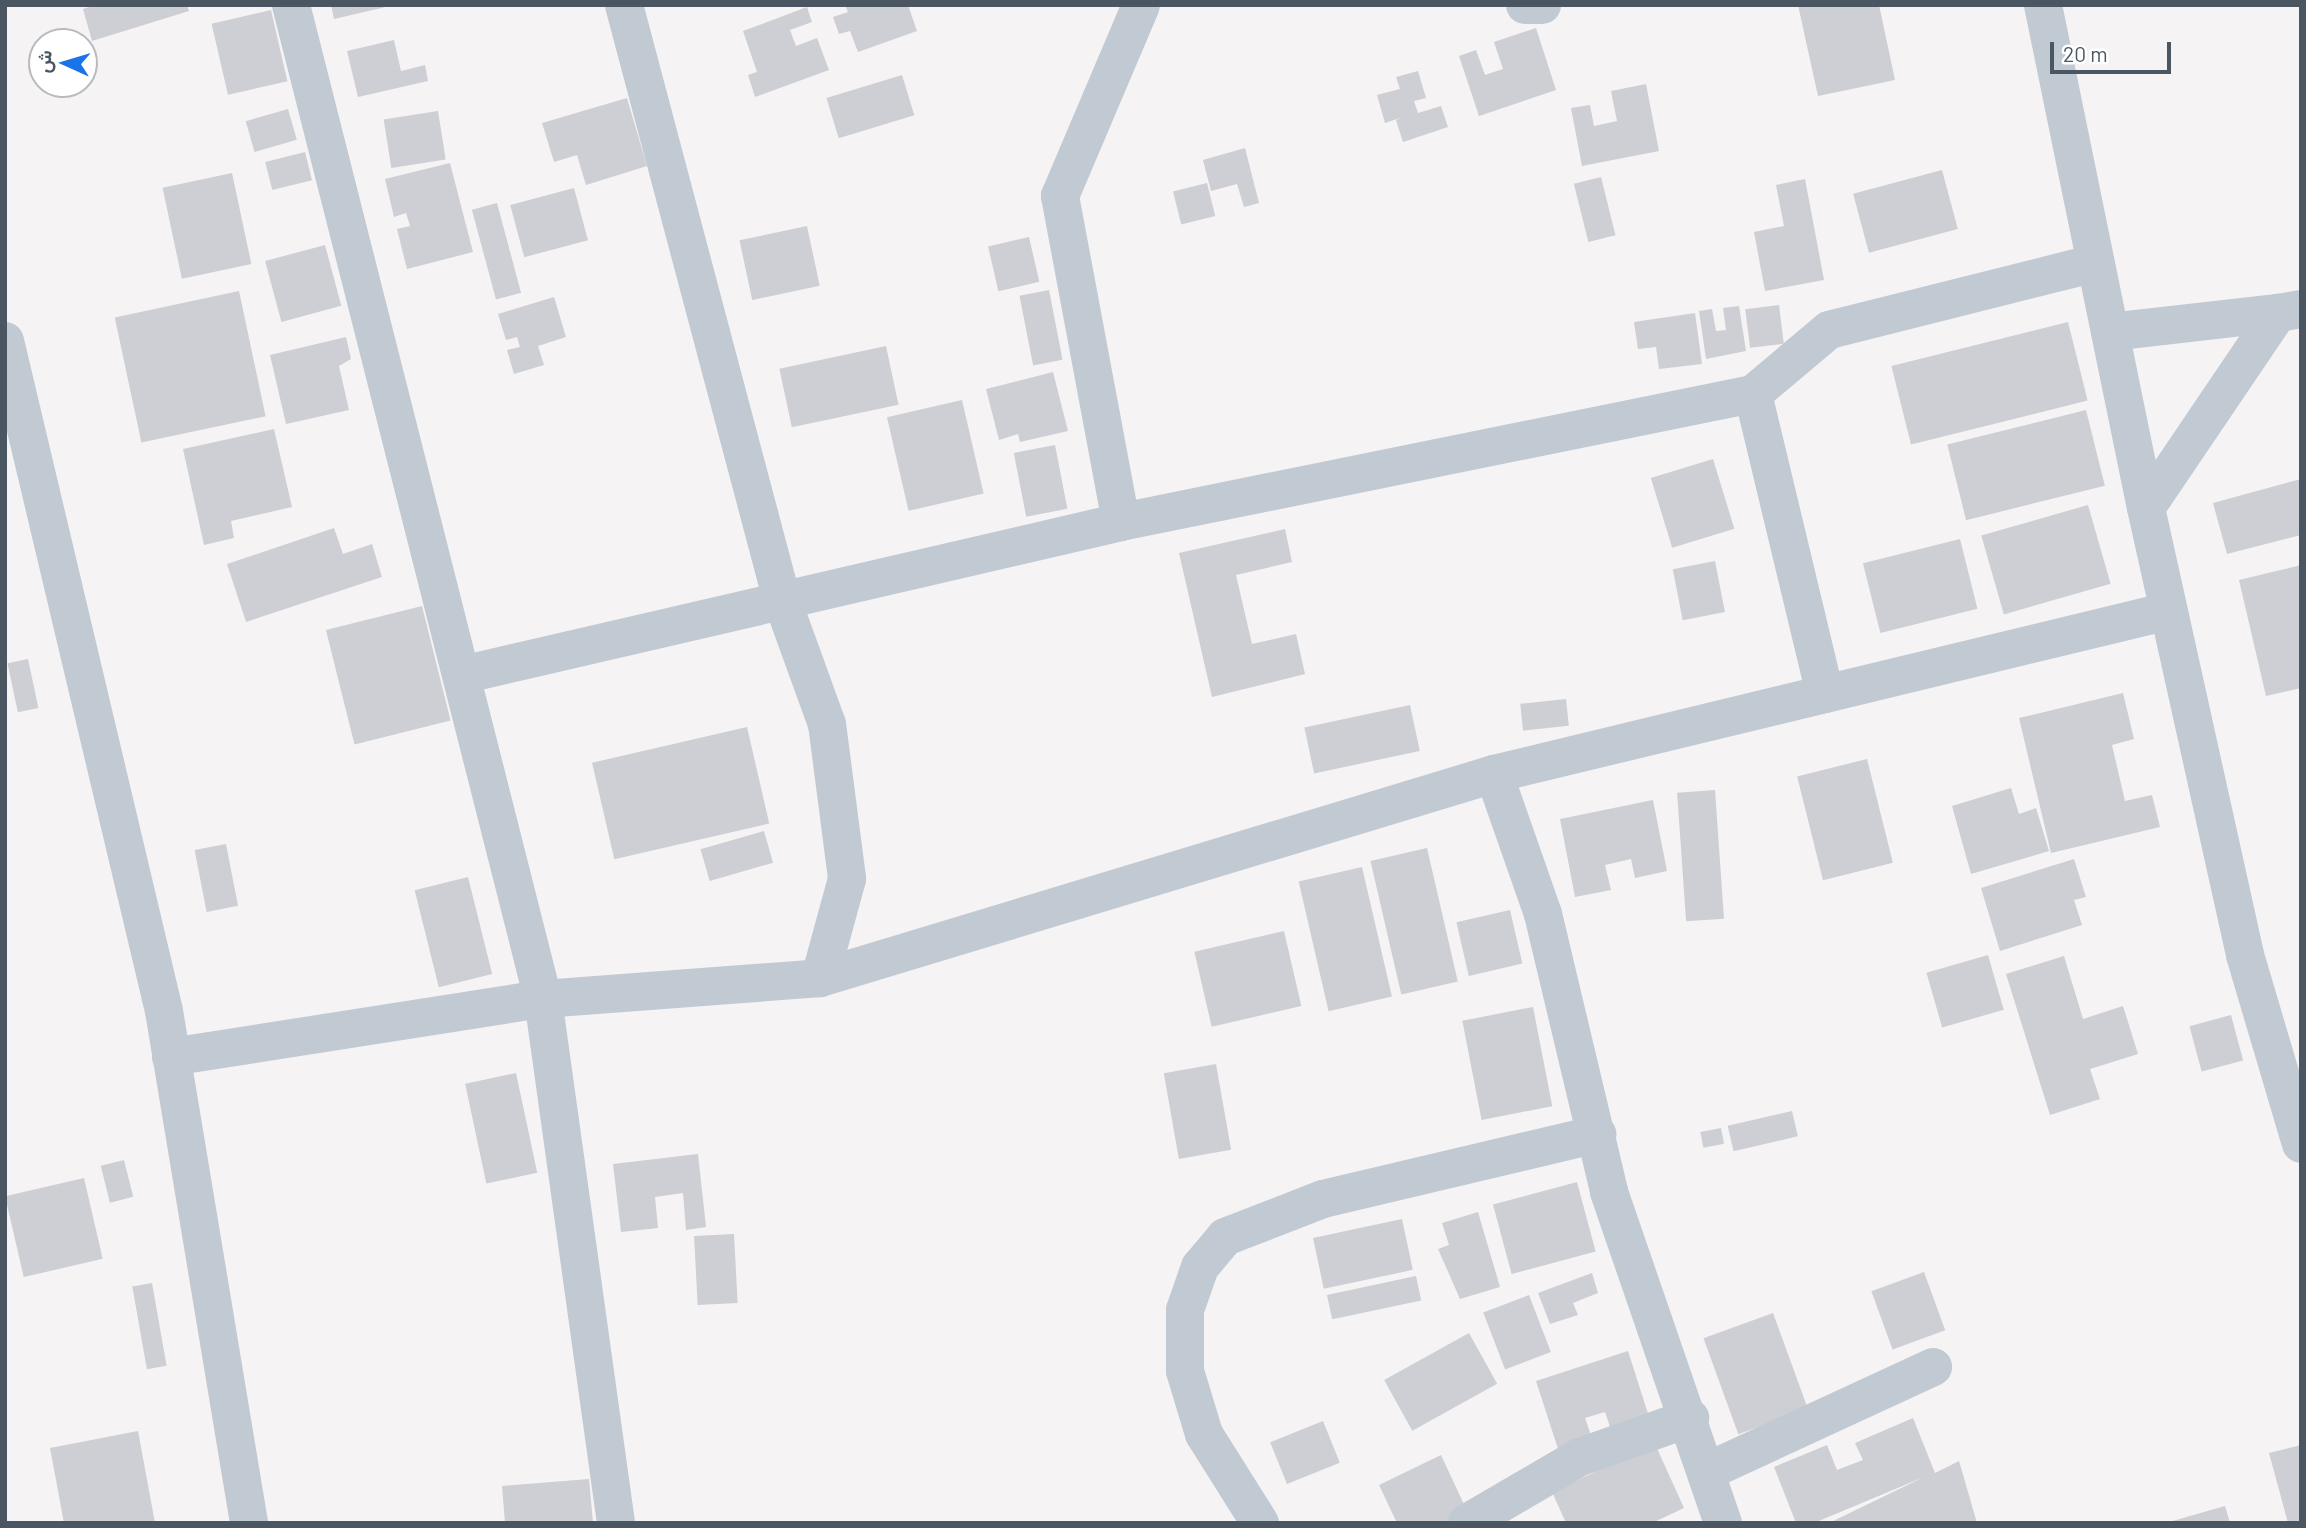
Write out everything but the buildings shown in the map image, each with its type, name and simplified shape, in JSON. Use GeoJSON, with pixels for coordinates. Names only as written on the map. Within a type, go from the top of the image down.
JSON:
{"type":"FeatureCollection","features":[{"type":"Feature","properties":{"kind":"street"},"geometry":{"type":"LineString","coordinates":[[291,5],[543,999],[616,1523]]}},
{"type":"Feature","properties":{"kind":"street"},"geometry":{"type":"LineString","coordinates":[[624,5],[782,600],[827,724],[847,879],[820,978]]}},
{"type":"Feature","properties":{"kind":"street"},"geometry":{"type":"LineString","coordinates":[[1121,522],[1060,196],[1140,5]]}},
{"type":"Feature","properties":{"kind":"street"},"geometry":{"type":"LineString","coordinates":[[1525,5],[1542,5]]}},
{"type":"Feature","properties":{"kind":"street"},"geometry":{"type":"LineString","coordinates":[[2043,5],[2146,508],[2245,955],[2295,1103],[2301,1144]]}},
{"type":"Feature","properties":{"kind":"street"},"geometry":{"type":"LineString","coordinates":[[462,676],[1121,522],[1753,394],[1829,330],[2095,263]]}},
{"type":"Feature","properties":{"kind":"street"},"geometry":{"type":"LineString","coordinates":[[2110,332],[2290,311]]}},
{"type":"Feature","properties":{"kind":"street"},"geometry":{"type":"LineString","coordinates":[[2146,508],[2290,311]]}},
{"type":"Feature","properties":{"kind":"street"},"geometry":{"type":"LineString","coordinates":[[5,341],[171,1057],[249,1523]]}},
{"type":"Feature","properties":{"kind":"street"},"geometry":{"type":"LineString","coordinates":[[1753,394],[1825,694]]}},
{"type":"Feature","properties":{"kind":"street"},"geometry":{"type":"LineString","coordinates":[[171,1057],[543,999],[820,978],[1494,774],[2169,611]]}},
{"type":"Feature","properties":{"kind":"street"},"geometry":{"type":"LineString","coordinates":[[1494,774],[1542,914],[1609,1192],[1690,1418],[1723,1523]]}},
{"type":"Feature","properties":{"kind":"street"},"geometry":{"type":"LineString","coordinates":[[1260,1523],[1204,1434],[1185,1371],[1185,1310],[1200,1267],[1225,1237],[1323,1199],[1597,1134]]}},
{"type":"Feature","properties":{"kind":"street"},"geometry":{"type":"LineString","coordinates":[[1708,1471],[1933,1367]]}},
{"type":"Feature","properties":{"kind":"street"},"geometry":{"type":"LineString","coordinates":[[1467,1523],[1580,1457],[1690,1418]]}}]}
